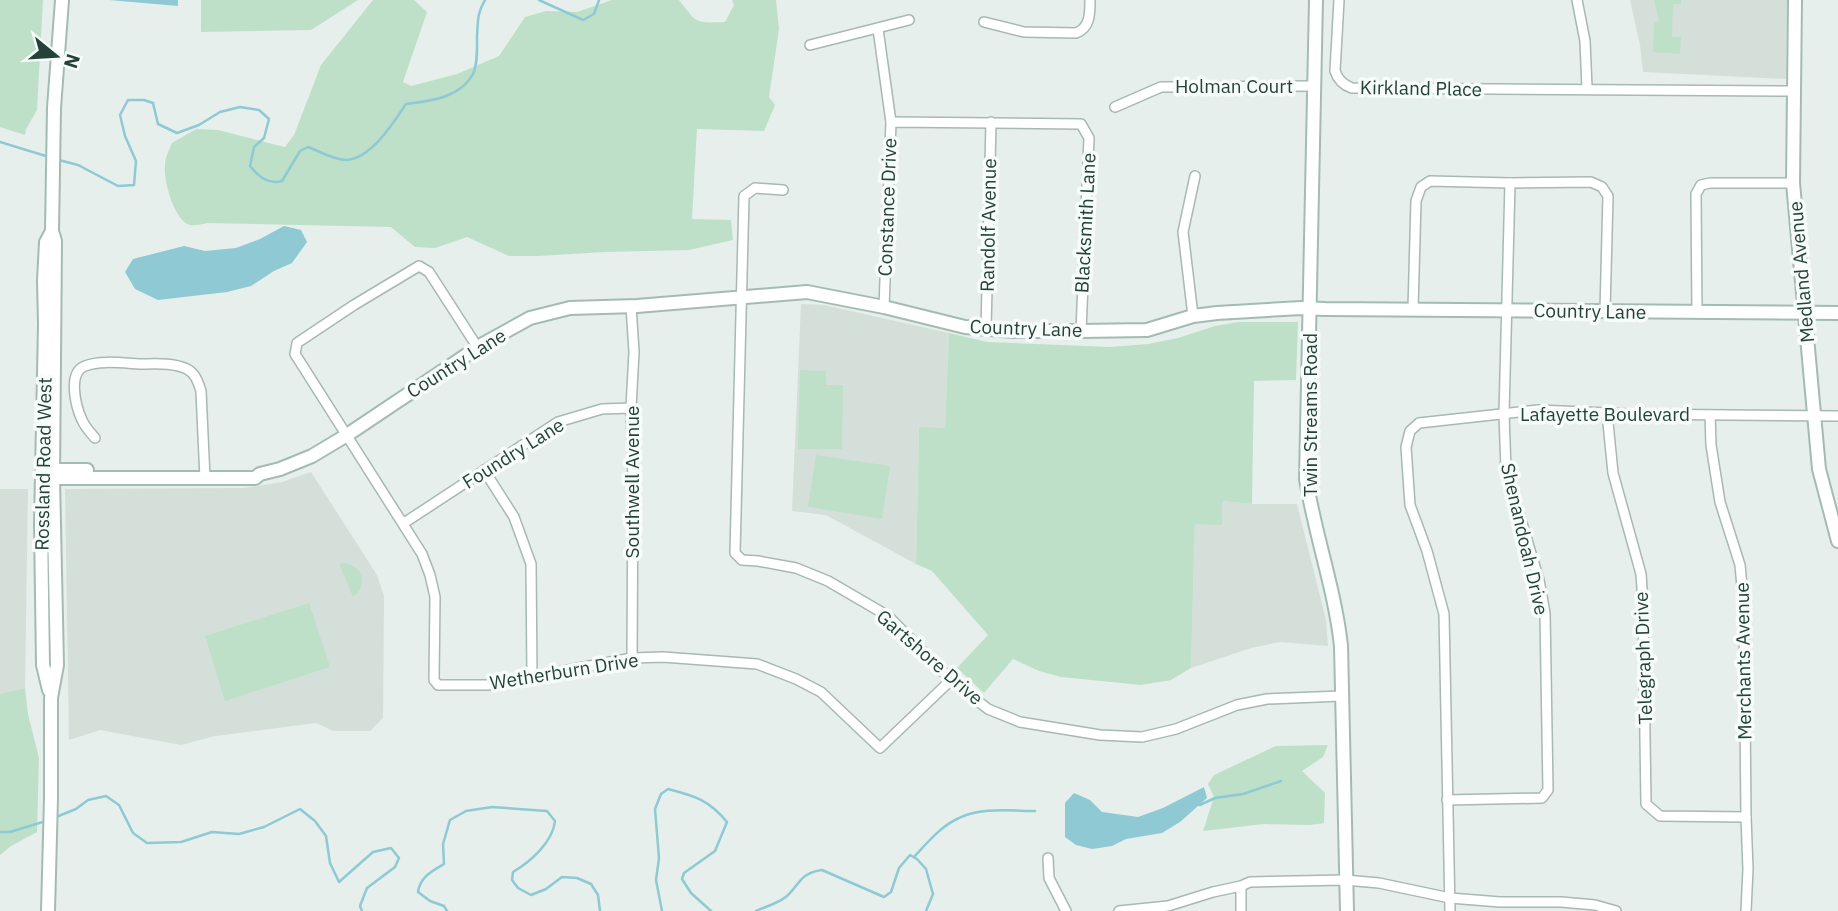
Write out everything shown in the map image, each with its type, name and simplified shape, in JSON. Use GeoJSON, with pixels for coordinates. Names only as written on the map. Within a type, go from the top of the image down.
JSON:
{"type":"FeatureCollection","features":[{"type":"Feature","properties":{"kind":"street","name":"Rossland Road West"},"geometry":{"type":"LineString","coordinates":[[48,911],[51,698],[43,665],[47,474],[44,281],[46,242],[52,231],[57,44],[62,0]]}},
{"type":"Feature","properties":{"kind":"street"},"geometry":{"type":"LineString","coordinates":[[984,22],[1024,32],[1076,33],[1087,25],[1090,0]]}},
{"type":"Feature","properties":{"kind":"street","name":"Twin Streams Road"},"geometry":{"type":"LineString","coordinates":[[1316,0],[1307,479],[1312,514],[1338,618],[1343,684],[1341,696],[1347,911]]}},
{"type":"Feature","properties":{"kind":"street","name":"Kirkland Place"},"geometry":{"type":"LineString","coordinates":[[1339,0],[1335,71],[1346,86],[1373,89],[1794,91]]}},
{"type":"Feature","properties":{"kind":"street"},"geometry":{"type":"LineString","coordinates":[[1577,0],[1585,41],[1587,89]]}},
{"type":"Feature","properties":{"kind":"street","name":"Medland Avenue"},"geometry":{"type":"LineString","coordinates":[[1795,0],[1793,183],[1819,469],[1837,533]]}},
{"type":"Feature","properties":{"kind":"street"},"geometry":{"type":"LineString","coordinates":[[810,45],[909,20]]}},
{"type":"Feature","properties":{"kind":"street"},"geometry":{"type":"LineString","coordinates":[[878,29],[891,122]]}},
{"type":"Feature","properties":{"kind":"street","name":"Holman Court"},"geometry":{"type":"LineString","coordinates":[[1115,107],[1161,87],[1315,86]]}},
{"type":"Feature","properties":{"kind":"street","name":"Constance Drive"},"geometry":{"type":"LineString","coordinates":[[884,307],[891,122],[991,122]]}},
{"type":"Feature","properties":{"kind":"street","name":"Randolf Avenue"},"geometry":{"type":"LineString","coordinates":[[986,328],[991,122]]}},
{"type":"Feature","properties":{"kind":"street","name":"Blacksmith Lane"},"geometry":{"type":"LineString","coordinates":[[991,122],[1082,124],[1089,138],[1081,331]]}},
{"type":"Feature","properties":{"kind":"street"},"geometry":{"type":"LineString","coordinates":[[1193,316],[1183,232],[1195,176]]}},
{"type":"Feature","properties":{"kind":"street"},"geometry":{"type":"LineString","coordinates":[[1413,309],[1416,201],[1421,187],[1430,181],[1591,182],[1602,187],[1608,196],[1605,311]]}},
{"type":"Feature","properties":{"kind":"street","name":"Shenandoah Drive"},"geometry":{"type":"LineString","coordinates":[[1447,800],[1542,798],[1548,790],[1545,613],[1539,580],[1506,470],[1504,414],[1510,183]]}},
{"type":"Feature","properties":{"kind":"street"},"geometry":{"type":"LineString","coordinates":[[1697,313],[1696,194],[1701,185],[1793,183]]}},
{"type":"Feature","properties":{"kind":"street","name":"Gartshore Drive"},"geometry":{"type":"LineString","coordinates":[[783,190],[755,188],[744,196],[735,552],[742,560],[796,568],[828,581],[888,616],[951,680],[988,709],[1020,722],[1100,735],[1142,737],[1176,729],[1237,705],[1267,699],[1341,696]]}},
{"type":"Feature","properties":{"kind":"street","name":"Wetherburn Drive"},"geometry":{"type":"LineString","coordinates":[[478,348],[429,272],[419,266],[297,343],[295,354],[422,554],[435,597],[435,680],[438,685],[488,685],[632,658],[663,657],[757,664],[821,692],[880,748],[951,680]]}},
{"type":"Feature","properties":{"kind":"street","name":"Country Lane"},"geometry":{"type":"LineString","coordinates":[[47,474],[205,475],[254,470],[260,474],[280,469],[312,456],[347,435],[478,348],[530,318],[570,308],[631,306],[807,292],[965,327],[1013,331],[1147,330],[1193,316],[1301,308],[1838,313]]}},
{"type":"Feature","properties":{"kind":"street","name":"Southwell Avenue"},"geometry":{"type":"LineString","coordinates":[[631,306],[634,352],[631,408],[632,658]]}},
{"type":"Feature","properties":{"kind":"street"},"geometry":{"type":"LineString","coordinates":[[95,438],[83,422],[76,404],[76,373],[83,366],[106,363],[174,365],[187,369],[197,378],[201,391],[205,475]]}},
{"type":"Feature","properties":{"kind":"street","name":"Foundry Lane"},"geometry":{"type":"LineString","coordinates":[[404,523],[558,422],[602,409],[631,408]]}},
{"type":"Feature","properties":{"kind":"street","name":"Lafayette Boulevard"},"geometry":{"type":"LineString","coordinates":[[1450,911],[1444,614],[1427,551],[1410,505],[1406,447],[1410,431],[1419,423],[1538,410],[1838,416]]}},
{"type":"Feature","properties":{"kind":"street","name":"Telegraph Drive"},"geometry":{"type":"LineString","coordinates":[[1606,413],[1613,472],[1641,574],[1646,804],[1660,816],[1746,817]]}},
{"type":"Feature","properties":{"kind":"street","name":"Merchants Avenue"},"geometry":{"type":"LineString","coordinates":[[1710,415],[1710,444],[1720,502],[1740,565],[1744,608],[1748,869],[1746,911]]}},
{"type":"Feature","properties":{"kind":"street"},"geometry":{"type":"LineString","coordinates":[[484,470],[514,517],[531,564],[532,676]]}},
{"type":"Feature","properties":{"kind":"street"},"geometry":{"type":"LineString","coordinates":[[1048,858],[1049,878],[1066,911]]}},
{"type":"Feature","properties":{"kind":"street"},"geometry":{"type":"LineString","coordinates":[[1119,911],[1168,906],[1250,882],[1346,880],[1379,883],[1450,898],[1500,902],[1561,902],[1595,905],[1616,911]]}},
{"type":"Feature","properties":{"kind":"street"},"geometry":{"type":"LineString","coordinates":[[1241,886],[1241,911]]}},
{"type":"Feature","properties":{"kind":"shaded area"},"geometry":{"type":"Polygon","coordinates":[[[1630,0],[1787,0],[1786,79],[1643,72],[1630,0]]]}},
{"type":"Feature","properties":{"kind":"shaded area"},"geometry":{"type":"Polygon","coordinates":[[[801,304],[824,305],[949,333],[945,429],[919,427],[916,564],[826,515],[792,511],[801,304]]]}},
{"type":"Feature","properties":{"kind":"shaded area"},"geometry":{"type":"Polygon","coordinates":[[[311,472],[377,575],[384,596],[383,718],[370,731],[333,731],[316,723],[215,736],[181,745],[100,730],[69,740],[65,489],[244,488],[282,482],[311,472]]]}},
{"type":"Feature","properties":{"kind":"shaded area"},"geometry":{"type":"Polygon","coordinates":[[[0,489],[28,489],[25,688],[0,694],[0,489]]]}},
{"type":"Feature","properties":{"kind":"shaded area"},"geometry":{"type":"Polygon","coordinates":[[[1222,501],[1297,504],[1326,620],[1328,646],[1280,642],[1251,648],[1191,668],[1195,523],[1222,501]]]}},
{"type":"Feature","properties":{"kind":"green space"},"geometry":{"type":"Polygon","coordinates":[[[0,0],[43,0],[37,110],[25,135],[0,127],[0,0]]]}},
{"type":"Feature","properties":{"kind":"green space"},"geometry":{"type":"Polygon","coordinates":[[[201,0],[358,0],[311,30],[201,32],[201,0]]]}},
{"type":"Feature","properties":{"kind":"green space"},"geometry":{"type":"Polygon","coordinates":[[[373,0],[414,0],[427,12],[403,82],[411,86],[457,74],[499,56],[525,17],[546,11],[577,12],[612,0],[679,0],[690,14],[702,22],[725,22],[734,5],[732,0],[776,0],[779,29],[769,97],[775,105],[764,131],[697,129],[692,219],[731,220],[733,240],[689,250],[509,256],[467,237],[435,248],[415,247],[391,227],[207,223],[190,225],[184,222],[171,199],[166,180],[165,162],[172,143],[196,129],[218,130],[285,147],[294,135],[321,65],[373,0]]]}},
{"type":"Feature","properties":{"kind":"green space"},"geometry":{"type":"Polygon","coordinates":[[[1654,0],[1681,0],[1681,4],[1673,4],[1672,37],[1681,37],[1680,54],[1653,52],[1654,23],[1659,21],[1654,0]]]}},
{"type":"Feature","properties":{"kind":"green space"},"geometry":{"type":"Polygon","coordinates":[[[1239,322],[1298,322],[1296,380],[1254,381],[1252,504],[1222,501],[1222,525],[1195,524],[1191,668],[1171,680],[1141,685],[1061,677],[1039,671],[1013,659],[984,693],[957,668],[988,635],[932,571],[916,564],[919,427],[945,428],[949,333],[987,342],[1110,347],[1148,344],[1239,322]]]}},
{"type":"Feature","properties":{"kind":"green space"},"geometry":{"type":"Polygon","coordinates":[[[800,370],[826,371],[826,385],[843,385],[842,449],[798,449],[800,370]]]}},
{"type":"Feature","properties":{"kind":"green space"},"geometry":{"type":"Polygon","coordinates":[[[816,455],[890,466],[882,519],[808,507],[816,455]]]}},
{"type":"Feature","properties":{"kind":"green space"},"geometry":{"type":"Polygon","coordinates":[[[345,563],[356,568],[362,577],[361,588],[353,597],[339,564],[345,563]]]}},
{"type":"Feature","properties":{"kind":"green space"},"geometry":{"type":"Polygon","coordinates":[[[309,603],[330,667],[225,701],[205,636],[309,603]]]}},
{"type":"Feature","properties":{"kind":"green space"},"geometry":{"type":"Polygon","coordinates":[[[25,688],[28,714],[39,758],[37,832],[0,855],[0,694],[25,688]]]}},
{"type":"Feature","properties":{"kind":"green space"},"geometry":{"type":"Polygon","coordinates":[[[1328,745],[1323,757],[1302,771],[1325,793],[1324,823],[1264,824],[1203,831],[1214,797],[1208,784],[1214,775],[1276,746],[1328,745]]]}},
{"type":"Feature","properties":{"kind":"water"},"geometry":{"type":"Polygon","coordinates":[[[109,0],[178,0],[178,6],[109,0]]]}},
{"type":"Feature","properties":{"kind":"water"},"geometry":{"type":"Polygon","coordinates":[[[284,226],[301,230],[307,242],[292,263],[251,286],[227,292],[158,300],[135,289],[125,272],[133,259],[184,246],[205,251],[236,248],[284,226]]]}},
{"type":"Feature","properties":{"kind":"water"},"geometry":{"type":"Polygon","coordinates":[[[1204,787],[1207,798],[1180,822],[1162,833],[1126,839],[1112,846],[1092,849],[1076,845],[1065,837],[1065,803],[1074,793],[1090,800],[1102,812],[1138,817],[1163,808],[1204,787]]]}},
{"type":"Feature","properties":{"kind":"waterway"},"geometry":{"type":"LineString","coordinates":[[59,160],[78,165],[118,186],[134,185],[136,161],[125,136],[120,115],[128,100],[153,103],[158,124],[177,133],[199,125],[220,112],[240,107],[259,110],[269,119],[264,138],[254,147],[250,166],[268,181],[282,181],[300,151],[308,147],[337,159],[355,158],[373,147],[406,104],[444,97],[467,82],[476,65],[478,18],[485,0]]}},
{"type":"Feature","properties":{"kind":"waterway"},"geometry":{"type":"LineString","coordinates":[[539,0],[583,20],[594,14],[599,0]]}},
{"type":"Feature","properties":{"kind":"waterway"},"geometry":{"type":"LineString","coordinates":[[0,142],[49,157]]}},
{"type":"Feature","properties":{"kind":"waterway"},"geometry":{"type":"LineString","coordinates":[[1197,804],[1243,794],[1281,781]]}},
{"type":"Feature","properties":{"kind":"waterway"},"geometry":{"type":"LineString","coordinates":[[662,911],[656,880],[659,858],[655,809],[661,794],[668,789],[701,800],[727,822],[715,851],[684,873],[682,879],[691,893],[711,911]]}},
{"type":"Feature","properties":{"kind":"waterway"},"geometry":{"type":"LineString","coordinates":[[56,817],[76,809],[88,800],[106,796],[119,805],[133,833],[147,843],[181,842],[212,832],[239,834],[264,827],[300,809],[315,821],[326,836],[330,863],[339,882],[373,852],[391,848],[399,858],[395,867],[367,888],[360,906],[362,911]]}},
{"type":"Feature","properties":{"kind":"waterway"},"geometry":{"type":"LineString","coordinates":[[447,911],[444,906],[430,901],[418,892],[421,882],[444,864],[443,844],[450,820],[466,811],[492,807],[547,811],[555,821],[545,844],[513,872],[512,880],[518,888],[531,895],[546,889],[562,877],[577,878],[591,884],[598,895],[600,911]]}},
{"type":"Feature","properties":{"kind":"waterway"},"geometry":{"type":"LineString","coordinates":[[914,857],[952,821],[977,812],[1035,811]]}},
{"type":"Feature","properties":{"kind":"waterway"},"geometry":{"type":"LineString","coordinates":[[0,832],[10,832],[46,821]]}},
{"type":"Feature","properties":{"kind":"waterway"},"geometry":{"type":"LineString","coordinates":[[756,911],[784,898],[805,876],[822,870],[884,897],[891,892],[899,868],[910,855],[926,869],[933,894],[926,911]]}}]}
